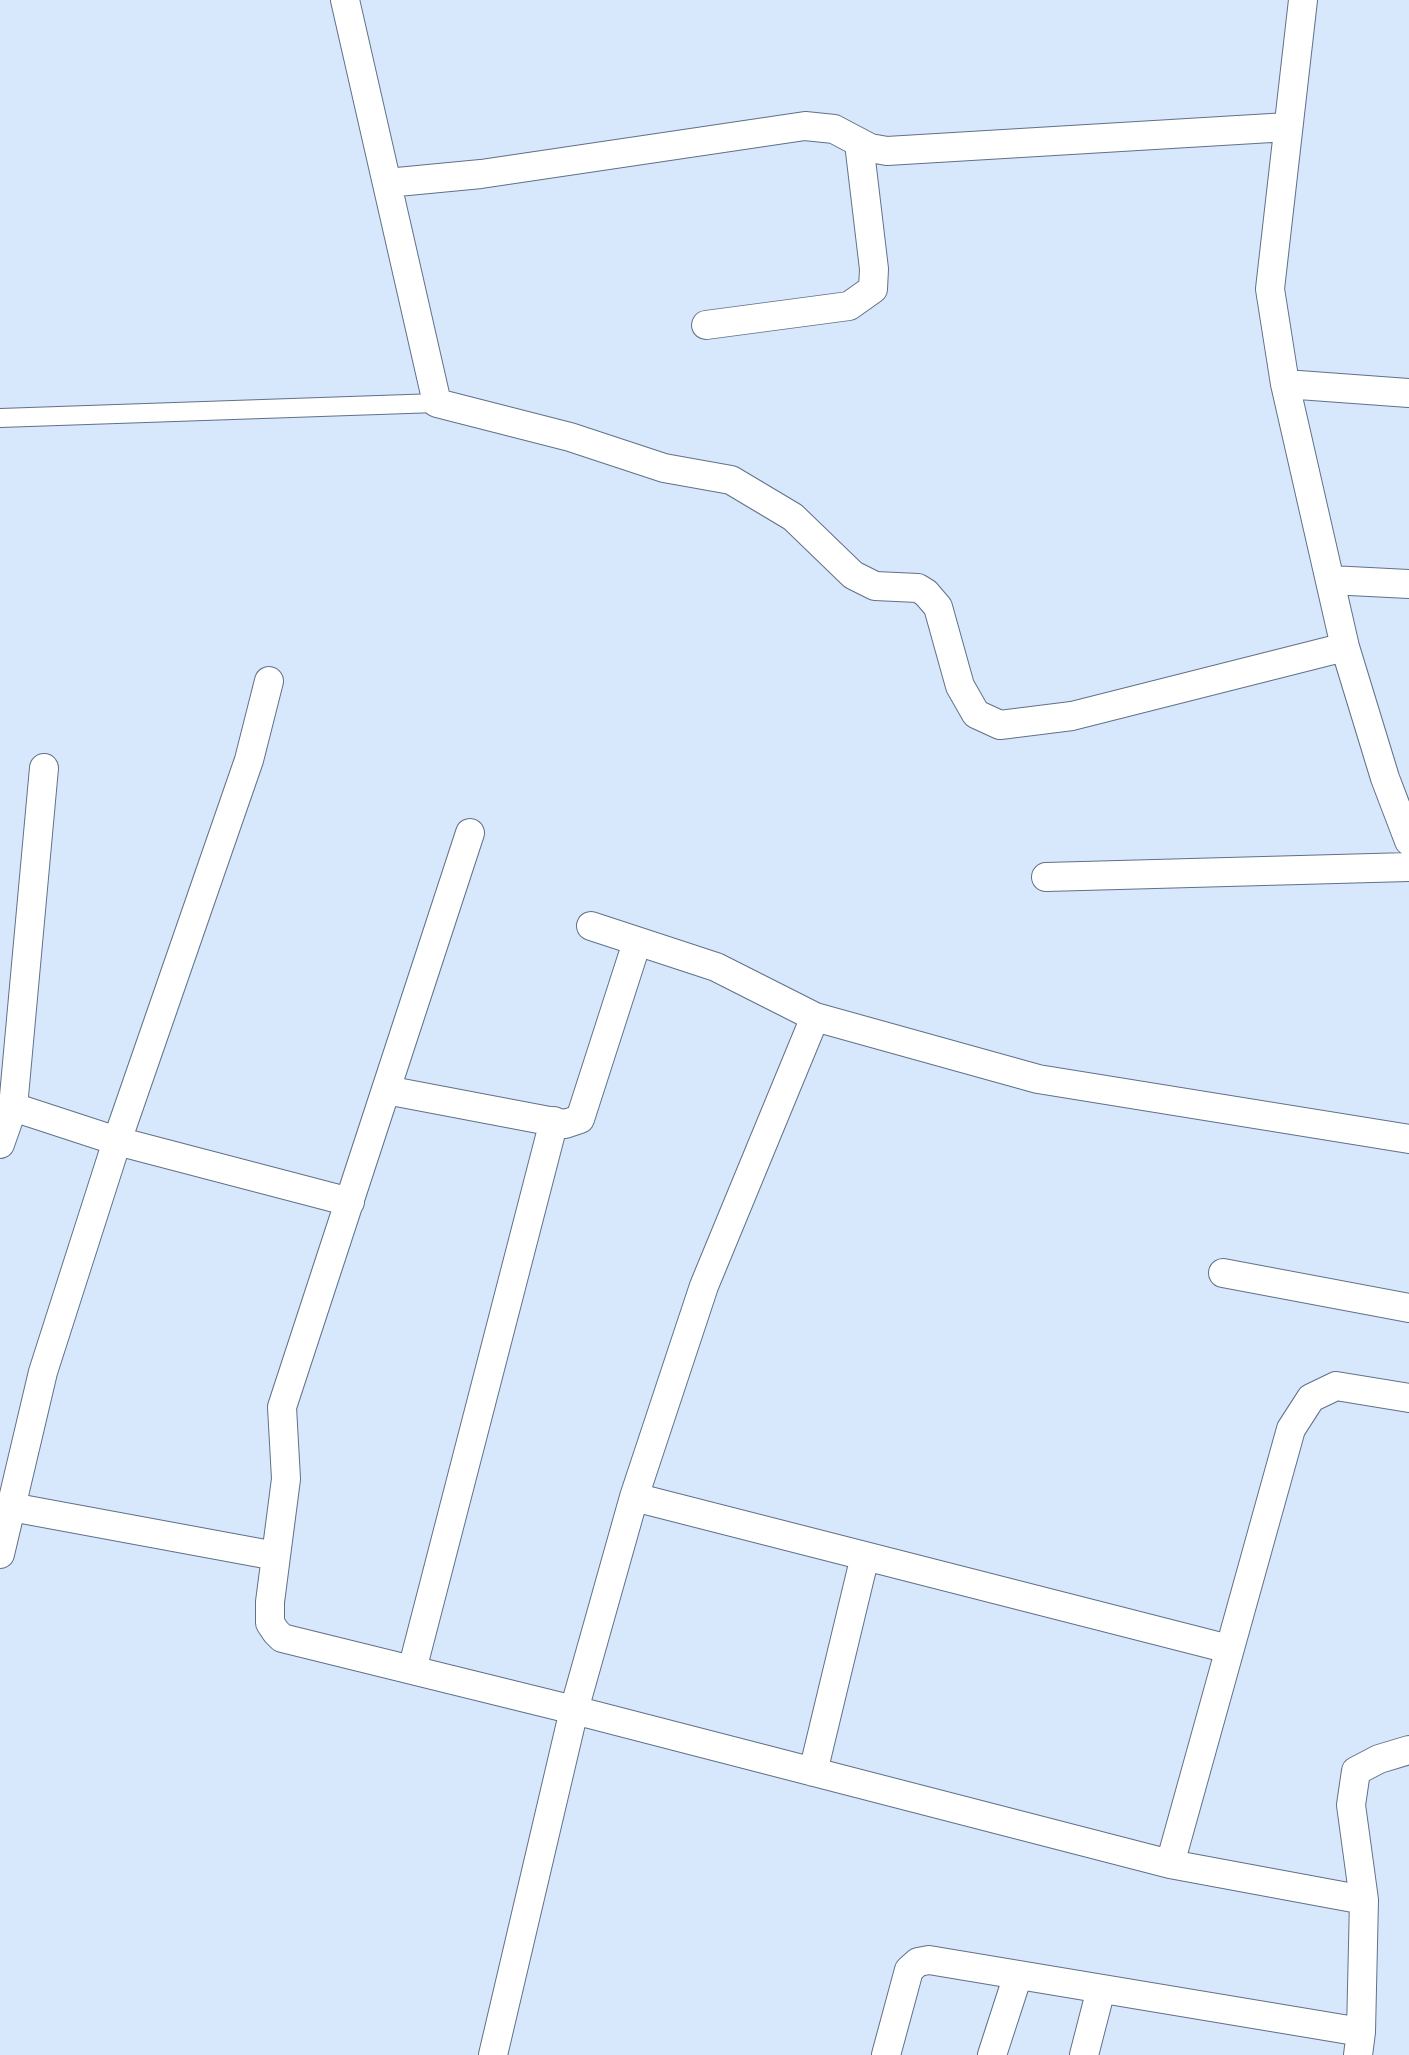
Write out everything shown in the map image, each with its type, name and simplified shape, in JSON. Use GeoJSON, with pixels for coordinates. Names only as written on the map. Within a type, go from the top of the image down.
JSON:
{"type":"FeatureCollection","features":[{"type":"Feature","properties":{"kind":"street"},"geometry":{"type":"LineString","coordinates":[[345,0],[437,403],[570,438],[664,468],[731,480],[793,517],[853,575],[875,586],[918,588],[926,593],[938,608],[960,686],[976,714],[1000,726],[1072,716],[1346,647]]}},
{"type":"Feature","properties":{"kind":"street"},"geometry":{"type":"LineString","coordinates":[[1303,0],[1270,289],[1285,384],[1346,647],[1385,778],[1409,842]]}},
{"type":"Feature","properties":{"kind":"street"},"geometry":{"type":"LineString","coordinates":[[387,183],[481,174],[805,126],[834,129],[870,148],[887,151],[1288,127]]}},
{"type":"Feature","properties":{"kind":"street"},"geometry":{"type":"LineString","coordinates":[[706,325],[848,306],[873,289],[874,269],[859,142]]}},
{"type":"Feature","properties":{"kind":"street"},"geometry":{"type":"LineString","coordinates":[[1285,384],[1409,392]]}},
{"type":"Feature","properties":{"kind":"street"},"geometry":{"type":"LineString","coordinates":[[1330,580],[1409,584]]}},
{"type":"Feature","properties":{"kind":"street"},"geometry":{"type":"LineString","coordinates":[[0,1554],[43,1372],[117,1141],[249,760],[270,680]]}},
{"type":"Feature","properties":{"kind":"street"},"geometry":{"type":"LineString","coordinates":[[0,1144],[12,1107],[44,768]]}},
{"type":"Feature","properties":{"kind":"street"},"geometry":{"type":"LineString","coordinates":[[470,833],[282,1407],[286,1479],[270,1602],[270,1622],[276,1632],[282,1638],[574,1710],[1170,1864],[1364,1900]]}},
{"type":"Feature","properties":{"kind":"street"},"geometry":{"type":"LineString","coordinates":[[1046,877],[1409,867]]}},
{"type":"Feature","properties":{"kind":"street"},"geometry":{"type":"LineString","coordinates":[[591,926],[716,967],[815,1017],[1038,1079],[1409,1139]]}},
{"type":"Feature","properties":{"kind":"street"},"geometry":{"type":"LineString","coordinates":[[386,1090],[565,1124],[580,1119],[637,942]]}},
{"type":"Feature","properties":{"kind":"street"},"geometry":{"type":"LineString","coordinates":[[493,2055],[574,1710],[634,1497],[704,1286],[815,1017]]}},
{"type":"Feature","properties":{"kind":"street"},"geometry":{"type":"LineString","coordinates":[[12,1107],[117,1141],[350,1202]]}},
{"type":"Feature","properties":{"kind":"street"},"geometry":{"type":"LineString","coordinates":[[412,1670],[554,1121]]}},
{"type":"Feature","properties":{"kind":"street"},"geometry":{"type":"LineString","coordinates":[[1223,1273],[1409,1308]]}},
{"type":"Feature","properties":{"kind":"street"},"geometry":{"type":"LineString","coordinates":[[1170,1864],[1291,1429],[1311,1398],[1336,1386],[1409,1398]]}},
{"type":"Feature","properties":{"kind":"street"},"geometry":{"type":"LineString","coordinates":[[634,1497],[1229,1650]]}},
{"type":"Feature","properties":{"kind":"street"},"geometry":{"type":"LineString","coordinates":[[11,1507],[276,1556]]}},
{"type":"Feature","properties":{"kind":"street"},"geometry":{"type":"LineString","coordinates":[[813,1772],[865,1556]]}},
{"type":"Feature","properties":{"kind":"street"},"geometry":{"type":"LineString","coordinates":[[886,2055],[909,1970],[918,1962],[929,1960],[1101,1989],[1359,2043],[1364,1900],[1351,1805],[1356,1771],[1379,1759],[1409,1750]]}},
{"type":"Feature","properties":{"kind":"street"},"geometry":{"type":"LineString","coordinates":[[992,2055],[1018,1975]]}},
{"type":"Feature","properties":{"kind":"street"},"geometry":{"type":"LineString","coordinates":[[1084,2055],[1101,1989]]}},
{"type":"Feature","properties":{"kind":"lane"},"geometry":{"type":"LineString","coordinates":[[0,418],[437,403]]}}]}
